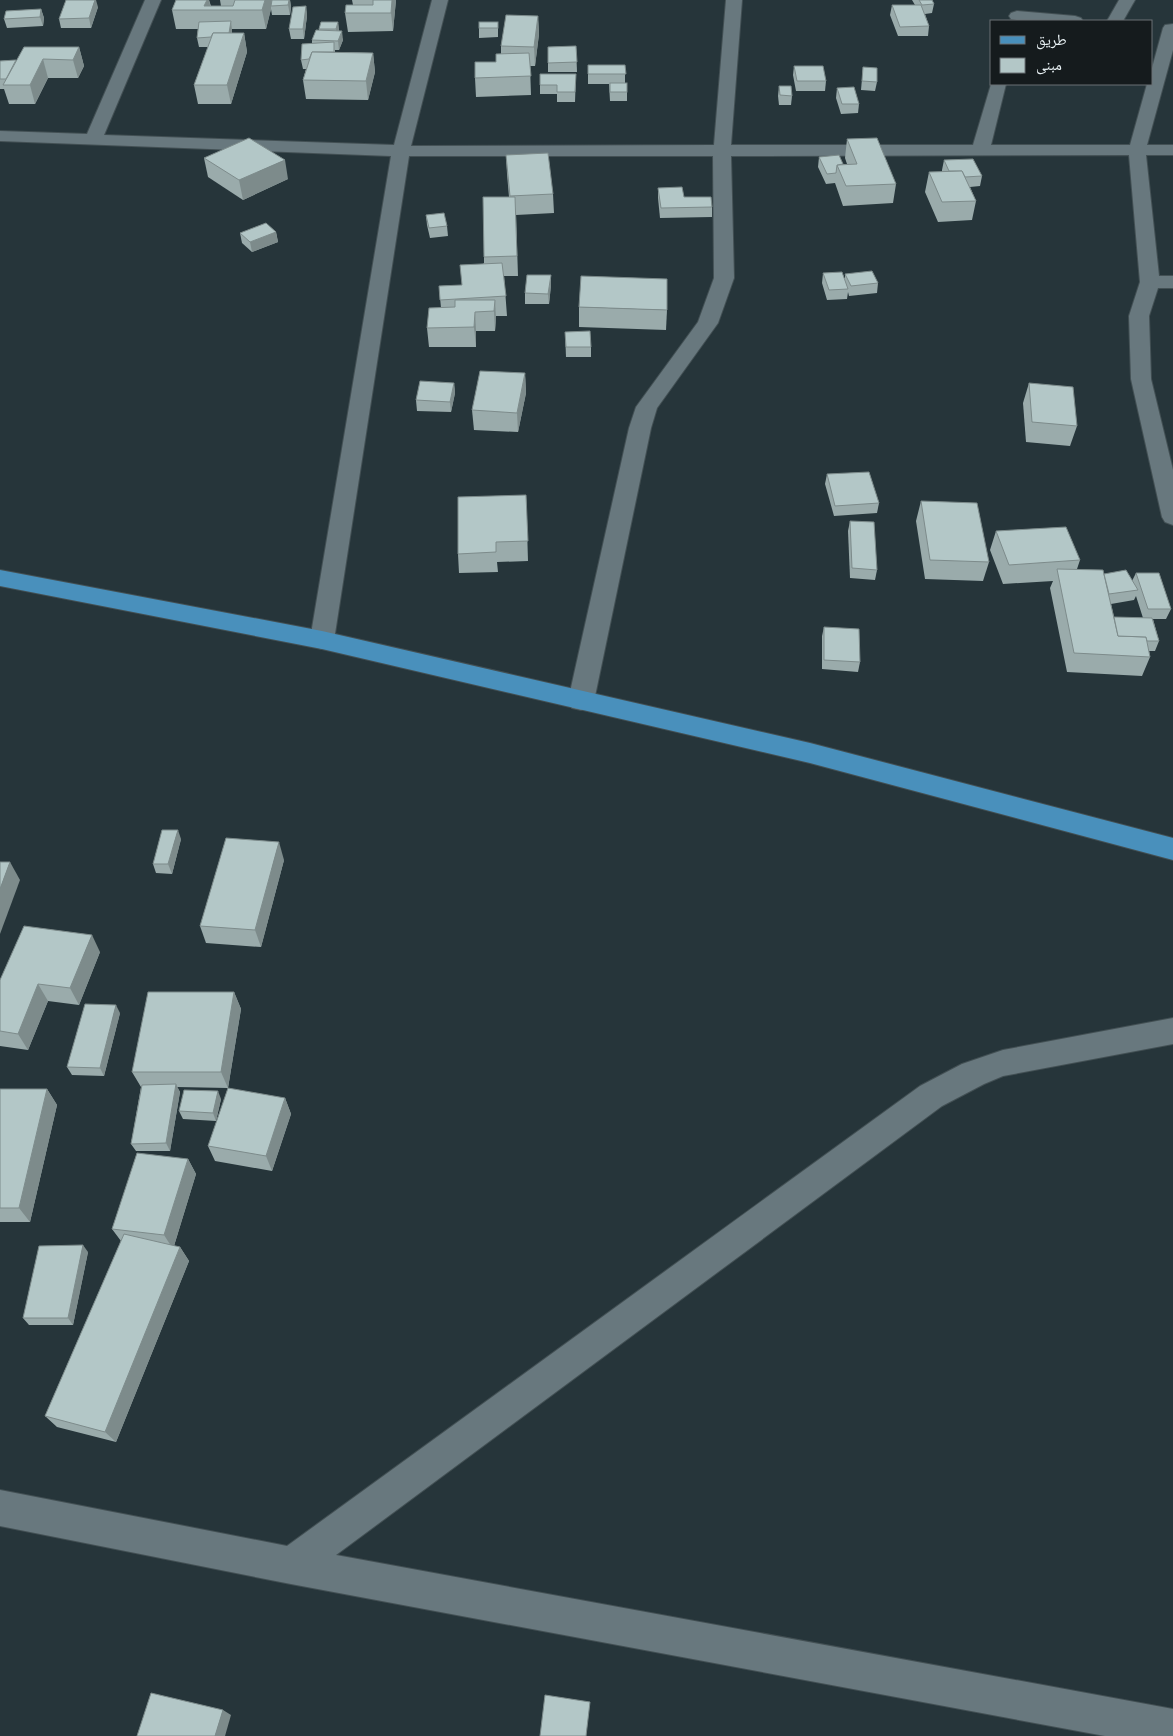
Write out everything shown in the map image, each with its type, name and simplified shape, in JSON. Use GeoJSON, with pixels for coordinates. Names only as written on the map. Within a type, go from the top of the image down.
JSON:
{"type":"FeatureCollection","features":[{"type":"Feature","properties":{"kind":"main road"},"geometry":{"type":"LineString","coordinates":[[0,578],[322,640],[810,754],[1173,849]]}},
{"type":"Feature","properties":{"kind":"street"},"geometry":{"type":"LineString","coordinates":[[93,140],[153,0]]}},
{"type":"Feature","properties":{"kind":"street"},"geometry":{"type":"LineString","coordinates":[[322,640],[401,151],[440,0]]}},
{"type":"Feature","properties":{"kind":"street"},"geometry":{"type":"LineString","coordinates":[[581,701],[642,421],[652,400],[708,323],[724,278],[722,151],[734,0]]}},
{"type":"Feature","properties":{"kind":"street"},"geometry":{"type":"LineString","coordinates":[[1006,0],[1016,18],[1055,20]]}},
{"type":"Feature","properties":{"kind":"street"},"geometry":{"type":"LineString","coordinates":[[1116,20],[1127,0]]}},
{"type":"Feature","properties":{"kind":"street"},"geometry":{"type":"LineString","coordinates":[[1153,80],[1165,28]]}},
{"type":"Feature","properties":{"kind":"street"},"geometry":{"type":"LineString","coordinates":[[981,149],[998,85]]}},
{"type":"Feature","properties":{"kind":"street"},"geometry":{"type":"LineString","coordinates":[[1152,85],[1137,150],[1150,282],[1139,316],[1141,379],[1173,517]]}},
{"type":"Feature","properties":{"kind":"street"},"geometry":{"type":"LineString","coordinates":[[0,136],[401,151],[1173,150]]}},
{"type":"Feature","properties":{"kind":"street"},"geometry":{"type":"LineString","coordinates":[[1150,282],[1173,282]]}},
{"type":"Feature","properties":{"kind":"street"},"geometry":{"type":"LineString","coordinates":[[291,1564],[931,1096],[973,1074],[1004,1063],[1173,1031]]}},
{"type":"Feature","properties":{"kind":"street"},"geometry":{"type":"LineString","coordinates":[[0,1508],[1173,1729]]}},
{"type":"Feature","properties":{"kind":"building"},"geometry":{"type":"Polygon","coordinates":[[[66,0],[95,0],[89,18],[59,19],[66,0]]]}},
{"type":"Feature","properties":{"kind":"building"},"geometry":{"type":"Polygon","coordinates":[[[176,0],[207,0],[204,6],[233,6],[235,0],[265,0],[262,10],[172,10],[176,0]]]}},
{"type":"Feature","properties":{"kind":"building"},"geometry":{"type":"Polygon","coordinates":[[[272,0],[289,0],[288,5],[271,6],[272,0]]]}},
{"type":"Feature","properties":{"kind":"building"},"geometry":{"type":"Polygon","coordinates":[[[373,0],[392,0],[391,13],[345,13],[346,5],[373,5],[373,0]]]}},
{"type":"Feature","properties":{"kind":"building"},"geometry":{"type":"Polygon","coordinates":[[[919,0],[932,0],[934,4],[922,5],[919,0]]]}},
{"type":"Feature","properties":{"kind":"building"},"geometry":{"type":"Polygon","coordinates":[[[892,5],[921,5],[929,26],[900,27],[892,5]]]}},
{"type":"Feature","properties":{"kind":"building"},"geometry":{"type":"Polygon","coordinates":[[[306,6],[303,29],[289,29],[293,7],[306,6]]]}},
{"type":"Feature","properties":{"kind":"building"},"geometry":{"type":"Polygon","coordinates":[[[41,9],[40,17],[4,19],[6,11],[41,9]]]}},
{"type":"Feature","properties":{"kind":"building"},"geometry":{"type":"Polygon","coordinates":[[[506,15],[538,16],[534,47],[501,46],[506,15]]]}},
{"type":"Feature","properties":{"kind":"building"},"geometry":{"type":"Polygon","coordinates":[[[231,21],[229,33],[213,33],[211,37],[197,38],[199,22],[231,21]]]}},
{"type":"Feature","properties":{"kind":"building"},"geometry":{"type":"Polygon","coordinates":[[[321,22],[338,22],[336,29],[319,29],[321,22]]]}},
{"type":"Feature","properties":{"kind":"building"},"geometry":{"type":"Polygon","coordinates":[[[479,22],[498,22],[498,28],[479,28],[479,22]]]}},
{"type":"Feature","properties":{"kind":"building"},"geometry":{"type":"Polygon","coordinates":[[[316,30],[342,31],[338,41],[312,40],[316,30]]]}},
{"type":"Feature","properties":{"kind":"building"},"geometry":{"type":"Polygon","coordinates":[[[213,33],[244,33],[227,85],[194,85],[213,33]]]}},
{"type":"Feature","properties":{"kind":"building"},"geometry":{"type":"Polygon","coordinates":[[[334,42],[334,52],[312,52],[309,59],[301,60],[302,44],[334,42]]]}},
{"type":"Feature","properties":{"kind":"building"},"geometry":{"type":"Polygon","coordinates":[[[576,46],[577,62],[548,63],[548,47],[576,46]]]}},
{"type":"Feature","properties":{"kind":"building"},"geometry":{"type":"Polygon","coordinates":[[[24,47],[79,47],[73,60],[43,59],[30,85],[3,85],[24,47]]]}},
{"type":"Feature","properties":{"kind":"building"},"geometry":{"type":"Polygon","coordinates":[[[312,52],[373,53],[366,81],[303,80],[312,52]]]}},
{"type":"Feature","properties":{"kind":"building"},"geometry":{"type":"Polygon","coordinates":[[[529,53],[531,76],[475,78],[475,62],[496,62],[496,54],[529,53]]]}},
{"type":"Feature","properties":{"kind":"building"},"geometry":{"type":"Polygon","coordinates":[[[16,60],[6,79],[0,79],[0,61],[16,60]]]}},
{"type":"Feature","properties":{"kind":"building"},"geometry":{"type":"Polygon","coordinates":[[[588,65],[625,65],[626,74],[588,74],[588,65]]]}},
{"type":"Feature","properties":{"kind":"building"},"geometry":{"type":"Polygon","coordinates":[[[794,66],[823,66],[826,81],[797,81],[794,66]]]}},
{"type":"Feature","properties":{"kind":"building"},"geometry":{"type":"Polygon","coordinates":[[[863,67],[877,68],[877,82],[862,81],[863,67]]]}},
{"type":"Feature","properties":{"kind":"building"},"geometry":{"type":"Polygon","coordinates":[[[540,74],[576,74],[575,92],[557,92],[557,85],[540,85],[540,74]]]}},
{"type":"Feature","properties":{"kind":"building"},"geometry":{"type":"Polygon","coordinates":[[[610,83],[627,83],[627,92],[610,92],[610,83]]]}},
{"type":"Feature","properties":{"kind":"building"},"geometry":{"type":"Polygon","coordinates":[[[779,86],[791,86],[792,96],[780,95],[779,86]]]}},
{"type":"Feature","properties":{"kind":"building"},"geometry":{"type":"Polygon","coordinates":[[[854,87],[859,104],[842,104],[837,88],[854,87]]]}},
{"type":"Feature","properties":{"kind":"building"},"geometry":{"type":"Polygon","coordinates":[[[249,138],[285,160],[239,180],[204,158],[249,138]]]}},
{"type":"Feature","properties":{"kind":"building"},"geometry":{"type":"Polygon","coordinates":[[[877,138],[896,184],[846,186],[837,165],[857,164],[847,139],[877,138]]]}},
{"type":"Feature","properties":{"kind":"building"},"geometry":{"type":"Polygon","coordinates":[[[548,153],[553,194],[510,196],[506,155],[548,153]]]}},
{"type":"Feature","properties":{"kind":"building"},"geometry":{"type":"Polygon","coordinates":[[[839,155],[843,164],[837,165],[836,173],[827,174],[819,157],[839,155]]]}},
{"type":"Feature","properties":{"kind":"building"},"geometry":{"type":"Polygon","coordinates":[[[973,159],[982,176],[965,177],[962,171],[949,171],[944,160],[973,159]]]}},
{"type":"Feature","properties":{"kind":"building"},"geometry":{"type":"Polygon","coordinates":[[[962,171],[976,201],[942,202],[929,172],[962,171]]]}},
{"type":"Feature","properties":{"kind":"building"},"geometry":{"type":"Polygon","coordinates":[[[682,187],[684,197],[711,197],[712,207],[661,208],[658,188],[682,187]]]}},
{"type":"Feature","properties":{"kind":"building"},"geometry":{"type":"Polygon","coordinates":[[[483,197],[515,197],[517,256],[484,257],[483,197]]]}},
{"type":"Feature","properties":{"kind":"building"},"geometry":{"type":"Polygon","coordinates":[[[444,213],[447,226],[429,228],[426,215],[444,213]]]}},
{"type":"Feature","properties":{"kind":"building"},"geometry":{"type":"Polygon","coordinates":[[[266,223],[276,232],[250,242],[240,233],[266,223]]]}},
{"type":"Feature","properties":{"kind":"building"},"geometry":{"type":"Polygon","coordinates":[[[502,263],[506,296],[440,300],[439,286],[462,285],[460,265],[502,263]]]}},
{"type":"Feature","properties":{"kind":"building"},"geometry":{"type":"Polygon","coordinates":[[[872,271],[878,283],[851,286],[845,274],[872,271]]]}},
{"type":"Feature","properties":{"kind":"building"},"geometry":{"type":"Polygon","coordinates":[[[842,272],[848,289],[829,290],[823,273],[842,272]]]}},
{"type":"Feature","properties":{"kind":"building"},"geometry":{"type":"Polygon","coordinates":[[[527,275],[551,275],[548,294],[525,293],[527,275]]]}},
{"type":"Feature","properties":{"kind":"building"},"geometry":{"type":"Polygon","coordinates":[[[581,276],[667,279],[667,310],[579,307],[581,276]]]}},
{"type":"Feature","properties":{"kind":"building"},"geometry":{"type":"Polygon","coordinates":[[[455,300],[495,300],[494,311],[475,312],[474,327],[427,328],[429,308],[455,307],[455,300]]]}},
{"type":"Feature","properties":{"kind":"building"},"geometry":{"type":"Polygon","coordinates":[[[590,331],[591,347],[566,347],[565,332],[590,331]]]}},
{"type":"Feature","properties":{"kind":"building"},"geometry":{"type":"Polygon","coordinates":[[[480,371],[525,373],[517,413],[472,410],[480,371]]]}},
{"type":"Feature","properties":{"kind":"building"},"geometry":{"type":"Polygon","coordinates":[[[420,381],[454,383],[450,402],[416,400],[420,381]]]}},
{"type":"Feature","properties":{"kind":"building"},"geometry":{"type":"Polygon","coordinates":[[[1029,383],[1073,387],[1077,426],[1032,422],[1029,383]]]}},
{"type":"Feature","properties":{"kind":"building"},"geometry":{"type":"Polygon","coordinates":[[[869,472],[879,503],[835,506],[827,474],[869,472]]]}},
{"type":"Feature","properties":{"kind":"building"},"geometry":{"type":"Polygon","coordinates":[[[526,495],[528,541],[496,542],[496,552],[458,554],[458,497],[526,495]]]}},
{"type":"Feature","properties":{"kind":"building"},"geometry":{"type":"Polygon","coordinates":[[[921,501],[977,503],[989,562],[930,560],[921,501]]]}},
{"type":"Feature","properties":{"kind":"building"},"geometry":{"type":"Polygon","coordinates":[[[850,521],[874,522],[877,570],[852,568],[850,521]]]}},
{"type":"Feature","properties":{"kind":"building"},"geometry":{"type":"Polygon","coordinates":[[[1066,527],[1080,560],[1009,565],[996,531],[1066,527]]]}},
{"type":"Feature","properties":{"kind":"building"},"geometry":{"type":"Polygon","coordinates":[[[1057,569],[1103,570],[1118,636],[1146,637],[1150,657],[1074,653],[1057,569]]]}},
{"type":"Feature","properties":{"kind":"building"},"geometry":{"type":"Polygon","coordinates":[[[1126,570],[1138,590],[1109,594],[1104,574],[1126,570]]]}},
{"type":"Feature","properties":{"kind":"building"},"geometry":{"type":"Polygon","coordinates":[[[1136,573],[1159,573],[1171,609],[1148,609],[1136,573]]]}},
{"type":"Feature","properties":{"kind":"building"},"geometry":{"type":"Polygon","coordinates":[[[1114,617],[1152,618],[1159,641],[1147,641],[1146,637],[1118,636],[1114,617]]]}},
{"type":"Feature","properties":{"kind":"building"},"geometry":{"type":"Polygon","coordinates":[[[824,627],[859,629],[860,662],[824,660],[824,627]]]}},
{"type":"Feature","properties":{"kind":"building"},"geometry":{"type":"Polygon","coordinates":[[[162,830],[178,830],[168,864],[153,864],[162,830]]]}},
{"type":"Feature","properties":{"kind":"building"},"geometry":{"type":"Polygon","coordinates":[[[226,838],[279,842],[255,930],[200,926],[226,838]]]}},
{"type":"Feature","properties":{"kind":"building"},"geometry":{"type":"Polygon","coordinates":[[[0,862],[10,862],[0,889],[0,862]]]}},
{"type":"Feature","properties":{"kind":"building"},"geometry":{"type":"Polygon","coordinates":[[[24,926],[92,935],[70,988],[38,984],[18,1034],[0,1031],[0,980],[24,926]]]}},
{"type":"Feature","properties":{"kind":"building"},"geometry":{"type":"Polygon","coordinates":[[[148,992],[234,992],[221,1072],[132,1072],[148,992]]]}},
{"type":"Feature","properties":{"kind":"building"},"geometry":{"type":"Polygon","coordinates":[[[85,1004],[116,1005],[100,1068],[67,1067],[85,1004]]]}},
{"type":"Feature","properties":{"kind":"building"},"geometry":{"type":"Polygon","coordinates":[[[176,1084],[166,1143],[131,1144],[142,1085],[176,1084]]]}},
{"type":"Feature","properties":{"kind":"building"},"geometry":{"type":"Polygon","coordinates":[[[228,1088],[285,1098],[266,1156],[208,1146],[228,1088]]]}},
{"type":"Feature","properties":{"kind":"building"},"geometry":{"type":"Polygon","coordinates":[[[0,1089],[47,1089],[19,1208],[0,1208],[0,1089]]]}},
{"type":"Feature","properties":{"kind":"building"},"geometry":{"type":"Polygon","coordinates":[[[184,1090],[218,1091],[213,1113],[179,1111],[184,1090]]]}},
{"type":"Feature","properties":{"kind":"building"},"geometry":{"type":"Polygon","coordinates":[[[137,1153],[188,1159],[164,1235],[112,1229],[137,1153]]]}},
{"type":"Feature","properties":{"kind":"building"},"geometry":{"type":"Polygon","coordinates":[[[124,1234],[180,1247],[105,1432],[45,1416],[124,1234]]]}},
{"type":"Feature","properties":{"kind":"building"},"geometry":{"type":"Polygon","coordinates":[[[83,1245],[68,1318],[23,1318],[39,1246],[83,1245]]]}},
{"type":"Feature","properties":{"kind":"building"},"geometry":{"type":"Polygon","coordinates":[[[151,1693],[223,1710],[215,1736],[137,1736],[151,1693]]]}},
{"type":"Feature","properties":{"kind":"building"},"geometry":{"type":"Polygon","coordinates":[[[545,1695],[590,1702],[586,1736],[540,1736],[545,1695]]]}}]}
